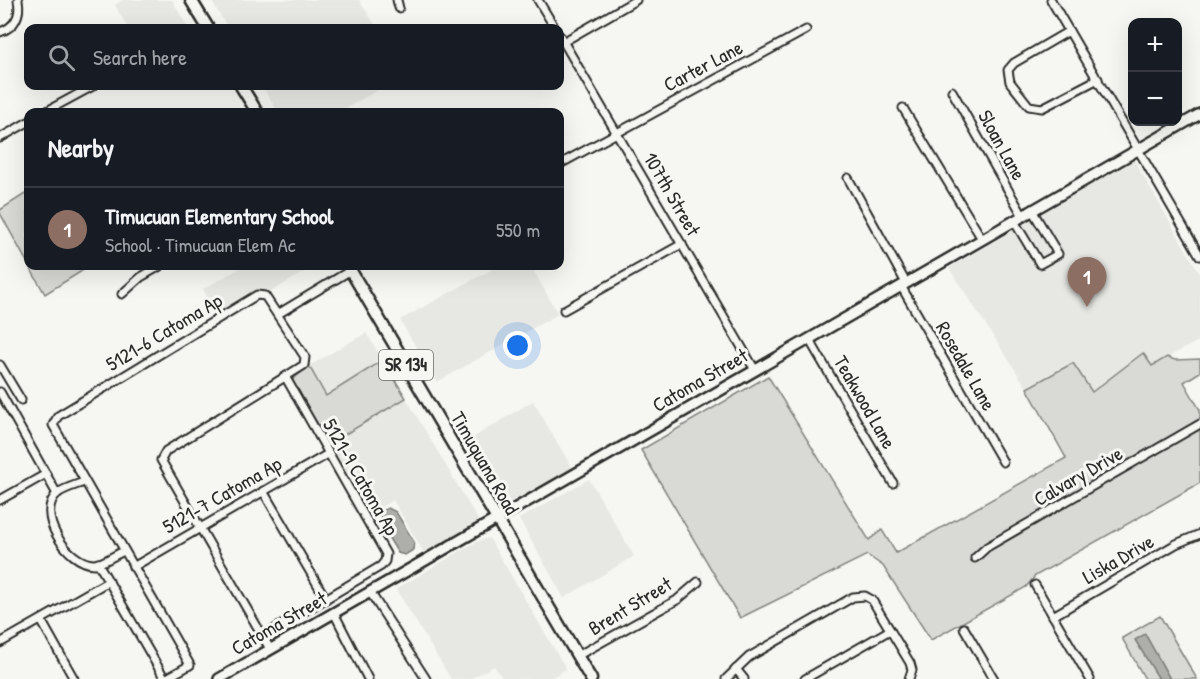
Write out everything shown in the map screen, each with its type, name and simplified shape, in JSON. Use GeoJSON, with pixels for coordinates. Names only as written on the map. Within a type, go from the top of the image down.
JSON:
{"type":"FeatureCollection","features":[{"type":"Feature","properties":{"kind":"main road"},"geometry":{"type":"LineString","coordinates":[[191,0],[206,24]]}},
{"type":"Feature","properties":{"kind":"main road"},"geometry":{"type":"LineString","coordinates":[[243,90],[255,108]]}},
{"type":"Feature","properties":{"kind":"main road","name":"Timuquana Road"},"geometry":{"type":"LineString","coordinates":[[350,270],[591,679]]}},
{"type":"Feature","properties":{"kind":"street"},"geometry":{"type":"LineString","coordinates":[[0,32],[15,23],[18,16],[18,0]]}},
{"type":"Feature","properties":{"kind":"street"},"geometry":{"type":"LineString","coordinates":[[538,0],[553,24]]}},
{"type":"Feature","properties":{"kind":"street"},"geometry":{"type":"LineString","coordinates":[[564,37],[636,0]]}},
{"type":"Feature","properties":{"kind":"street"},"geometry":{"type":"LineString","coordinates":[[1051,0],[1200,256]]}},
{"type":"Feature","properties":{"kind":"street","name":"Carter Lane"},"geometry":{"type":"LineString","coordinates":[[564,162],[806,30]]}},
{"type":"Feature","properties":{"kind":"street"},"geometry":{"type":"LineString","coordinates":[[1069,31],[1014,63],[1008,70],[1010,82],[1029,106],[1035,109],[1042,108],[1098,79]]}},
{"type":"Feature","properties":{"kind":"street","name":"107th Street"},"geometry":{"type":"LineString","coordinates":[[564,44],[755,370]]}},
{"type":"Feature","properties":{"kind":"street"},"geometry":{"type":"LineString","coordinates":[[52,108],[86,90]]}},
{"type":"Feature","properties":{"kind":"street","name":"Sloan Lane"},"geometry":{"type":"LineString","coordinates":[[952,91],[1019,218],[1040,264],[1058,254],[1032,210]]}},
{"type":"Feature","properties":{"kind":"street"},"geometry":{"type":"LineString","coordinates":[[903,108],[982,239]]}},
{"type":"Feature","properties":{"kind":"street","name":"Catoma Street"},"geometry":{"type":"LineString","coordinates":[[219,679],[1200,114]]}},
{"type":"Feature","properties":{"kind":"street"},"geometry":{"type":"LineString","coordinates":[[0,138],[24,124]]}},
{"type":"Feature","properties":{"kind":"street","name":"Rosedale Lane"},"geometry":{"type":"LineString","coordinates":[[848,178],[1003,462]]}},
{"type":"Feature","properties":{"kind":"street"},"geometry":{"type":"LineString","coordinates":[[564,310],[682,244]]}},
{"type":"Feature","properties":{"kind":"street"},"geometry":{"type":"LineString","coordinates":[[123,294],[141,277],[153,270]]}},
{"type":"Feature","properties":{"kind":"street"},"geometry":{"type":"LineString","coordinates":[[278,314],[346,270]]}},
{"type":"Feature","properties":{"kind":"street","name":"5121-6 Catoma Ap"},"geometry":{"type":"LineString","coordinates":[[108,581],[165,679],[190,665],[53,424],[58,416],[257,295],[269,299],[305,361],[301,369],[162,456],[162,465],[270,649]]}},
{"type":"Feature","properties":{"kind":"street","name":"Teakwood Lane"},"geometry":{"type":"LineString","coordinates":[[809,339],[893,483]]}},
{"type":"Feature","properties":{"kind":"street"},"geometry":{"type":"LineString","coordinates":[[0,365],[21,400]]}},
{"type":"Feature","properties":{"kind":"street","name":"5121-9 Catoma Ap"},"geometry":{"type":"LineString","coordinates":[[263,636],[381,566],[386,554],[286,378]]}},
{"type":"Feature","properties":{"kind":"street"},"geometry":{"type":"LineString","coordinates":[[0,392],[57,494]]}},
{"type":"Feature","properties":{"kind":"street","name":"Calvary Drive"},"geometry":{"type":"LineString","coordinates":[[975,558],[987,547],[1200,424]]}},
{"type":"Feature","properties":{"kind":"street","name":"5121-7 Catoma Ap"},"geometry":{"type":"LineString","coordinates":[[133,567],[199,526],[328,454]]}},
{"type":"Feature","properties":{"kind":"street"},"geometry":{"type":"LineString","coordinates":[[0,500],[46,474]]}},
{"type":"Feature","properties":{"kind":"street"},"geometry":{"type":"LineString","coordinates":[[84,482],[57,494],[51,510],[55,533],[75,558],[98,563],[124,551]]}},
{"type":"Feature","properties":{"kind":"street"},"geometry":{"type":"LineString","coordinates":[[263,491],[326,599]]}},
{"type":"Feature","properties":{"kind":"street","name":"Liska Drive"},"geometry":{"type":"LineString","coordinates":[[1053,616],[1176,544],[1200,534]]}},
{"type":"Feature","properties":{"kind":"street"},"geometry":{"type":"LineString","coordinates":[[0,643],[108,581],[98,563]]}},
{"type":"Feature","properties":{"kind":"street","name":"Brent Street"},"geometry":{"type":"LineString","coordinates":[[577,656],[677,600],[698,582]]}},
{"type":"Feature","properties":{"kind":"street"},"geometry":{"type":"LineString","coordinates":[[1035,585],[1090,679]]}},
{"type":"Feature","properties":{"kind":"street"},"geometry":{"type":"LineString","coordinates":[[370,592],[426,679]]}},
{"type":"Feature","properties":{"kind":"street"},"geometry":{"type":"LineString","coordinates":[[726,679],[749,657],[858,596],[872,600],[910,663],[912,670],[909,679]]}},
{"type":"Feature","properties":{"kind":"street"},"geometry":{"type":"LineString","coordinates":[[334,613],[368,679]]}},
{"type":"Feature","properties":{"kind":"street"},"geometry":{"type":"LineString","coordinates":[[41,620],[74,679]]}},
{"type":"Feature","properties":{"kind":"street"},"geometry":{"type":"LineString","coordinates":[[964,628],[994,679]]}},
{"type":"Feature","properties":{"kind":"street"},"geometry":{"type":"LineString","coordinates":[[805,679],[890,630]]}},
{"type":"Feature","properties":{"kind":"street"},"geometry":{"type":"LineString","coordinates":[[736,669],[744,679]]}},
{"type":"Feature","properties":{"kind":"shaded area"},"geometry":{"type":"Polygon","coordinates":[[[123,0],[172,0],[186,24],[126,24],[115,5],[123,0]]]}},
{"type":"Feature","properties":{"kind":"shaded area"},"geometry":{"type":"Polygon","coordinates":[[[211,0],[359,0],[374,24],[226,24],[211,0]]]}},
{"type":"Feature","properties":{"kind":"shaded area"},"geometry":{"type":"Polygon","coordinates":[[[264,90],[378,90],[346,108],[276,108],[264,90]]]}},
{"type":"Feature","properties":{"kind":"shaded area"},"geometry":{"type":"Polygon","coordinates":[[[1134,160],[1200,274],[1200,340],[1151,366],[1143,353],[1092,392],[1073,363],[1027,388],[949,268],[1134,160]]]}},
{"type":"Feature","properties":{"kind":"shaded area"},"geometry":{"type":"Polygon","coordinates":[[[24,195],[24,257],[0,213],[0,210],[24,195]]]}},
{"type":"Feature","properties":{"kind":"shaded area"},"geometry":{"type":"Polygon","coordinates":[[[31,270],[84,270],[45,294],[31,270]]]}},
{"type":"Feature","properties":{"kind":"shaded area"},"geometry":{"type":"Polygon","coordinates":[[[237,270],[307,270],[269,293],[260,289],[217,315],[203,289],[237,270]]]}},
{"type":"Feature","properties":{"kind":"shaded area"},"geometry":{"type":"Polygon","coordinates":[[[491,270],[533,270],[558,314],[437,382],[400,320],[491,270]]]}},
{"type":"Feature","properties":{"kind":"shaded area"},"geometry":{"type":"Polygon","coordinates":[[[366,333],[383,360],[326,396],[309,366],[366,333]]]}},
{"type":"Feature","properties":{"kind":"shaded area"},"geometry":{"type":"Polygon","coordinates":[[[1143,353],[1152,366],[1167,357],[1175,360],[1200,359],[1200,372],[1184,382],[1200,410],[1200,483],[1035,576],[1026,587],[931,640],[883,566],[867,555],[740,618],[641,450],[768,376],[869,540],[882,530],[896,553],[1066,458],[1027,388],[1073,363],[1092,392],[1143,353]]]}},
{"type":"Feature","properties":{"kind":"shaded area"},"geometry":{"type":"Polygon","coordinates":[[[383,360],[406,398],[329,444],[292,380],[309,366],[326,396],[383,360]]]}},
{"type":"Feature","properties":{"kind":"shaded area"},"geometry":{"type":"Polygon","coordinates":[[[406,398],[478,520],[475,525],[426,556],[393,500],[370,513],[329,444],[406,398]]]}},
{"type":"Feature","properties":{"kind":"shaded area"},"geometry":{"type":"Polygon","coordinates":[[[533,401],[572,468],[510,502],[471,439],[533,401]]]}},
{"type":"Feature","properties":{"kind":"shaded area"},"geometry":{"type":"Polygon","coordinates":[[[589,479],[634,556],[564,598],[519,519],[589,479]]]}},
{"type":"Feature","properties":{"kind":"shaded area"},"geometry":{"type":"Polygon","coordinates":[[[388,508],[396,512],[414,542],[413,550],[405,555],[398,553],[379,522],[381,511],[388,508]]]}},
{"type":"Feature","properties":{"kind":"shaded area"},"geometry":{"type":"Polygon","coordinates":[[[489,538],[566,669],[549,679],[503,679],[494,666],[470,679],[451,679],[396,589],[476,542],[489,538]]]}},
{"type":"Feature","properties":{"kind":"shaded area"},"geometry":{"type":"Polygon","coordinates":[[[1160,616],[1197,679],[1170,679],[1145,634],[1159,679],[1145,679],[1122,638],[1160,616]]]}},
{"type":"Feature","properties":{"kind":"shaded area"},"geometry":{"type":"Polygon","coordinates":[[[1145,634],[1170,679],[1159,679],[1135,640],[1145,634]]]}},
{"type":"Feature","properties":{"kind":"place","name":"Timucuan Elementary School"},"geometry":{"type":"Point","coordinates":[1087,307]}}]}
